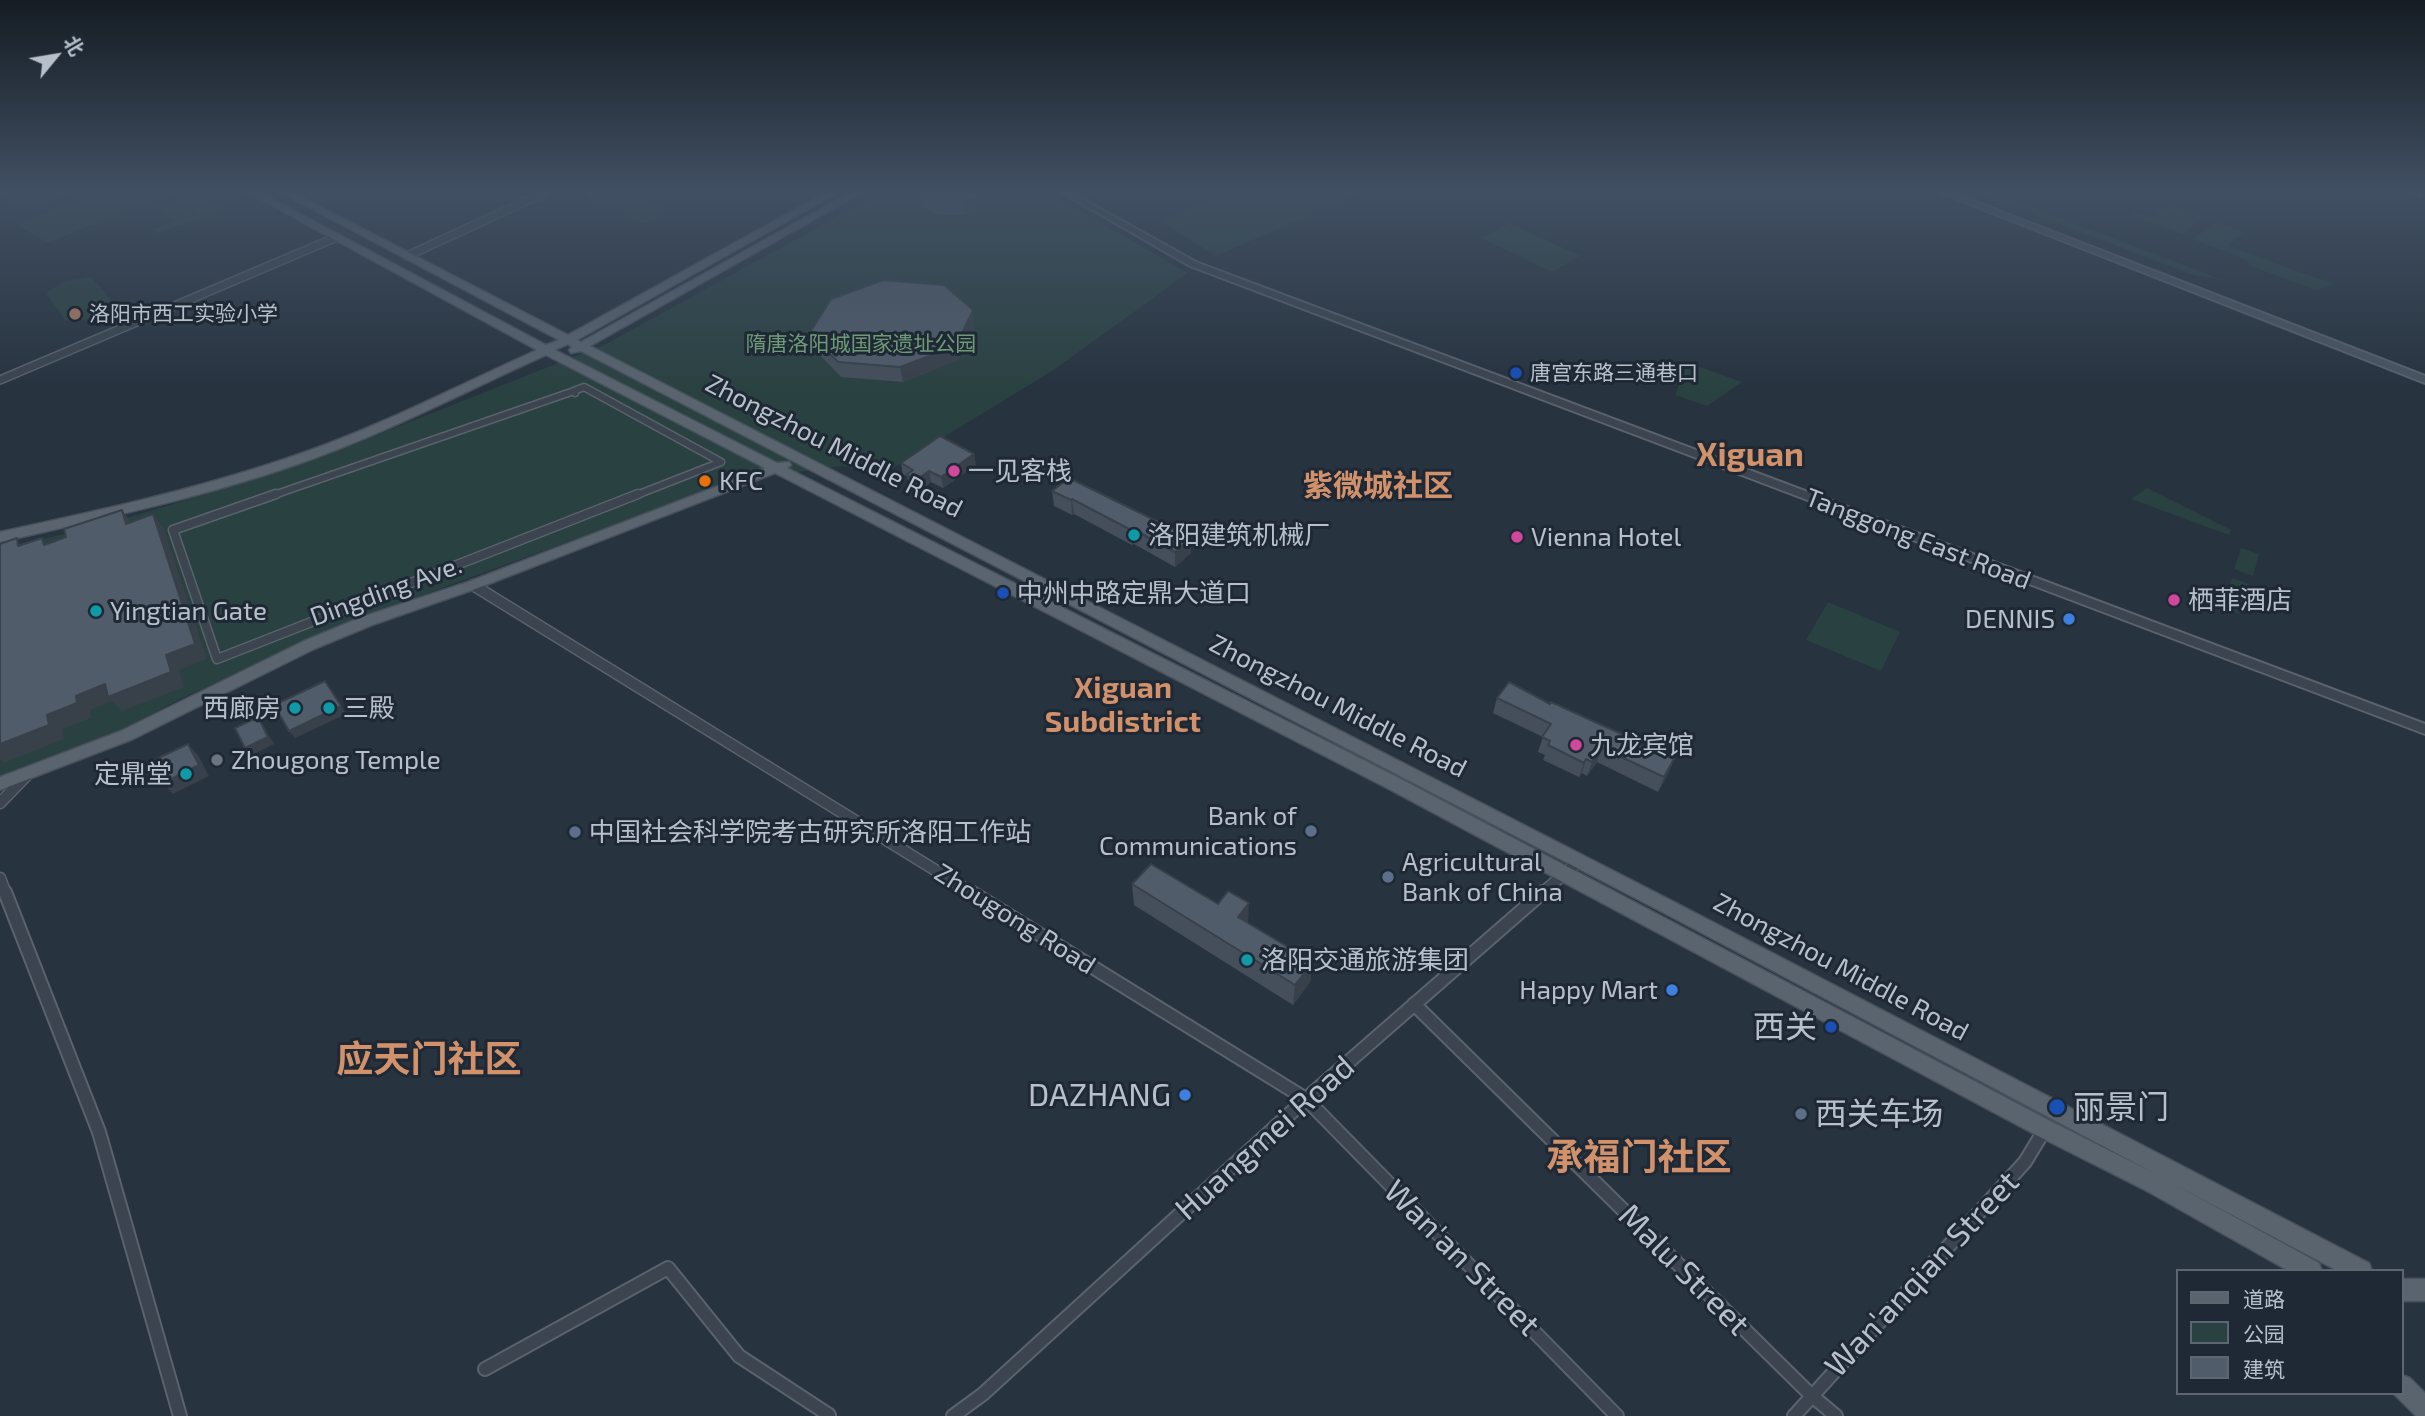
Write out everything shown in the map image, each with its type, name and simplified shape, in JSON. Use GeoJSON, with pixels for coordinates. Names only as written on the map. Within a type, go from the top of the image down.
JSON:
{"type":"FeatureCollection","features":[{"type":"Feature","properties":{"kind":"main road","name":"Zhongzhou Middle Road"},"geometry":{"type":"LineString","coordinates":[[378,259],[560,358],[787,463]]}},
{"type":"Feature","properties":{"kind":"main road","name":"Zhongzhou Middle Road"},"geometry":{"type":"LineString","coordinates":[[413,259],[581,347],[787,463],[2357,1269]]}},
{"type":"Feature","properties":{"kind":"main road"},"geometry":{"type":"LineString","coordinates":[[0,537],[158,502],[294,461],[366,432],[568,340],[712,259]]}},
{"type":"Feature","properties":{"kind":"main road"},"geometry":{"type":"LineString","coordinates":[[560,358],[737,259]]}},
{"type":"Feature","properties":{"kind":"main road"},"geometry":{"type":"LineString","coordinates":[[2118,259],[2425,380]]}},
{"type":"Feature","properties":{"kind":"main road"},"geometry":{"type":"LineString","coordinates":[[2137,259],[2425,371]]}},
{"type":"Feature","properties":{"kind":"main road","name":"Dingding Ave."},"geometry":{"type":"LineString","coordinates":[[0,784],[127,735],[309,645],[367,621],[473,585],[787,463]]}},
{"type":"Feature","properties":{"kind":"main road","name":"Zhongzhou Middle Road"},"geometry":{"type":"LineString","coordinates":[[1571,867],[2045,1129],[2154,1184],[2307,1269]]}},
{"type":"Feature","properties":{"kind":"main road"},"geometry":{"type":"LineString","coordinates":[[2404,1290],[2425,1290]]}},
{"type":"Feature","properties":{"kind":"main road"},"geometry":{"type":"LineString","coordinates":[[2404,1388],[2425,1409]]}},
{"type":"Feature","properties":{"kind":"street"},"geometry":{"type":"LineString","coordinates":[[0,380],[285,259]]}},
{"type":"Feature","properties":{"kind":"street","name":"Tanggong East Road"},"geometry":{"type":"LineString","coordinates":[[1184,259],[2425,729]]}},
{"type":"Feature","properties":{"kind":"street","name":"Tanggong East Road"},"geometry":{"type":"LineString","coordinates":[[1198,259],[2425,720]]}},
{"type":"Feature","properties":{"kind":"street"},"geometry":{"type":"LineString","coordinates":[[584,387],[722,462],[217,659],[173,530],[575,392],[584,387]]}},
{"type":"Feature","properties":{"kind":"street","name":"Zhougong Road"},"geometry":{"type":"LineString","coordinates":[[473,585],[1306,1099]]}},
{"type":"Feature","properties":{"kind":"street"},"geometry":{"type":"LineString","coordinates":[[0,803],[31,772]]}},
{"type":"Feature","properties":{"kind":"street","name":"Huangmei Road"},"geometry":{"type":"LineString","coordinates":[[953,1416],[983,1394],[1306,1099],[1571,867]]}},
{"type":"Feature","properties":{"kind":"street"},"geometry":{"type":"LineString","coordinates":[[0,878],[99,1132],[180,1416]]}},
{"type":"Feature","properties":{"kind":"street","name":"Malu Street"},"geometry":{"type":"LineString","coordinates":[[1414,1004],[1811,1395],[1836,1416]]}},
{"type":"Feature","properties":{"kind":"street","name":"Wan'an Street"},"geometry":{"type":"LineString","coordinates":[[1306,1099],[1617,1416]]}},
{"type":"Feature","properties":{"kind":"street","name":"Wan'anqian Street"},"geometry":{"type":"LineString","coordinates":[[1794,1416],[2025,1162],[2045,1129]]}},
{"type":"Feature","properties":{"kind":"street"},"geometry":{"type":"LineString","coordinates":[[485,1370],[668,1268],[738,1356],[830,1416]]}},
{"type":"Feature","properties":{"kind":"green space","name":"隋唐洛阳城国家遗址公园"},"geometry":{"type":"Polygon","coordinates":[[[760,259],[1164,259],[1188,273],[1052,371],[880,476],[842,466],[736,480],[333,628],[174,702],[127,728],[0,778],[0,548],[96,527],[244,483],[339,450],[606,344],[760,259]]]}},
{"type":"Feature","properties":{"kind":"green space"},"geometry":{"type":"Polygon","coordinates":[[[1525,259],[1575,259],[1552,272],[1525,259]]]}},
{"type":"Feature","properties":{"kind":"green space"},"geometry":{"type":"Polygon","coordinates":[[[2151,259],[2168,259],[2223,280],[2193,275],[2151,259]]]}},
{"type":"Feature","properties":{"kind":"green space"},"geometry":{"type":"Polygon","coordinates":[[[2245,259],[2264,259],[2333,284],[2315,290],[2251,266],[2245,259]]]}},
{"type":"Feature","properties":{"kind":"green space"},"geometry":{"type":"Polygon","coordinates":[[[89,277],[115,304],[114,307],[93,319],[66,321],[46,293],[65,281],[89,277]]]}},
{"type":"Feature","properties":{"kind":"green space"},"geometry":{"type":"Polygon","coordinates":[[[1688,363],[1742,382],[1707,406],[1675,395],[1688,363]]]}},
{"type":"Feature","properties":{"kind":"green space"},"geometry":{"type":"Polygon","coordinates":[[[2147,488],[2231,530],[2229,535],[2131,499],[2147,488]]]}},
{"type":"Feature","properties":{"kind":"green space"},"geometry":{"type":"Polygon","coordinates":[[[2241,548],[2259,554],[2253,576],[2234,569],[2241,548]]]}},
{"type":"Feature","properties":{"kind":"green space"},"geometry":{"type":"Polygon","coordinates":[[[2232,578],[2249,584],[2240,614],[2223,608],[2232,578]]]}},
{"type":"Feature","properties":{"kind":"green space"},"geometry":{"type":"Polygon","coordinates":[[[1828,602],[1900,632],[1881,671],[1806,640],[1828,602]]]}},
{"type":"Feature","properties":{"kind":"building"},"geometry":{"type":"Polygon","coordinates":[[[883,280],[944,285],[973,310],[956,346],[900,367],[838,362],[809,334],[831,299],[883,280]]]}},
{"type":"Feature","properties":{"kind":"building"},"geometry":{"type":"Polygon","coordinates":[[[940,436],[974,454],[941,477],[929,471],[916,480],[906,475],[913,470],[901,463],[940,436]]]}},
{"type":"Feature","properties":{"kind":"building"},"geometry":{"type":"Polygon","coordinates":[[[1069,478],[1191,538],[1175,552],[1052,491],[1069,478]]]}},
{"type":"Feature","properties":{"kind":"building","name":"Yingtian Gate"},"geometry":{"type":"Polygon","coordinates":[[[122,510],[126,524],[153,514],[195,644],[166,655],[171,672],[108,697],[105,684],[76,696],[77,703],[47,715],[49,725],[0,744],[0,544],[17,538],[18,546],[42,538],[44,545],[66,537],[64,529],[122,510]]]}},
{"type":"Feature","properties":{"kind":"building"},"geometry":{"type":"Polygon","coordinates":[[[325,681],[341,706],[289,731],[274,705],[325,681]]]}},
{"type":"Feature","properties":{"kind":"building"},"geometry":{"type":"Polygon","coordinates":[[[1509,682],[1550,704],[1551,702],[1628,737],[1626,739],[1653,752],[1654,750],[1674,759],[1664,777],[1602,748],[1592,762],[1586,759],[1584,763],[1548,745],[1550,741],[1542,737],[1551,724],[1497,698],[1509,682]]]}},
{"type":"Feature","properties":{"kind":"building"},"geometry":{"type":"Polygon","coordinates":[[[258,717],[268,737],[245,748],[235,728],[258,717]]]}},
{"type":"Feature","properties":{"kind":"building"},"geometry":{"type":"Polygon","coordinates":[[[188,744],[199,765],[163,783],[152,761],[188,744]]]}},
{"type":"Feature","properties":{"kind":"building"},"geometry":{"type":"Polygon","coordinates":[[[1151,864],[1218,904],[1228,891],[1249,903],[1238,917],[1313,962],[1295,985],[1132,884],[1151,864]]]}},
{"type":"Feature","properties":{"kind":"place","name":"洛阳市西工实验小学"},"geometry":{"type":"Point","coordinates":[75,314]}},
{"type":"Feature","properties":{"kind":"place","name":"唐宫东路三通巷口"},"geometry":{"type":"Point","coordinates":[1516,373]}},
{"type":"Feature","properties":{"kind":"place","name":"一见客栈"},"geometry":{"type":"Point","coordinates":[954,471]}},
{"type":"Feature","properties":{"kind":"place","name":"KFC"},"geometry":{"type":"Point","coordinates":[705,481]}},
{"type":"Feature","properties":{"kind":"place","name":"洛阳建筑机械厂"},"geometry":{"type":"Point","coordinates":[1134,535]}},
{"type":"Feature","properties":{"kind":"place","name":"Vienna Hotel"},"geometry":{"type":"Point","coordinates":[1517,537]}},
{"type":"Feature","properties":{"kind":"place","name":"中州中路定鼎大道口"},"geometry":{"type":"Point","coordinates":[1003,593]}},
{"type":"Feature","properties":{"kind":"place","name":"栖菲酒店"},"geometry":{"type":"Point","coordinates":[2174,600]}},
{"type":"Feature","properties":{"kind":"place","name":"Yingtian Gate"},"geometry":{"type":"Point","coordinates":[96,611]}},
{"type":"Feature","properties":{"kind":"place","name":"DENNIS"},"geometry":{"type":"Point","coordinates":[2069,619]}},
{"type":"Feature","properties":{"kind":"place","name":"西廊房"},"geometry":{"type":"Point","coordinates":[295,708]}},
{"type":"Feature","properties":{"kind":"place","name":"三殿"},"geometry":{"type":"Point","coordinates":[329,708]}},
{"type":"Feature","properties":{"kind":"place","name":"九龙宾馆"},"geometry":{"type":"Point","coordinates":[1576,745]}},
{"type":"Feature","properties":{"kind":"place","name":"Zhougong Temple"},"geometry":{"type":"Point","coordinates":[217,760]}},
{"type":"Feature","properties":{"kind":"place","name":"定鼎堂"},"geometry":{"type":"Point","coordinates":[186,774]}},
{"type":"Feature","properties":{"kind":"place","name":"Bank of Communications"},"geometry":{"type":"Point","coordinates":[1311,831]}},
{"type":"Feature","properties":{"kind":"place","name":"中国社会科学院考古研究所洛阳工作站"},"geometry":{"type":"Point","coordinates":[575,832]}},
{"type":"Feature","properties":{"kind":"place","name":"Agricultural Bank of China"},"geometry":{"type":"Point","coordinates":[1388,877]}},
{"type":"Feature","properties":{"kind":"place","name":"洛阳交通旅游集团"},"geometry":{"type":"Point","coordinates":[1247,960]}},
{"type":"Feature","properties":{"kind":"place","name":"Happy Mart"},"geometry":{"type":"Point","coordinates":[1672,990]}},
{"type":"Feature","properties":{"kind":"place","name":"西关"},"geometry":{"type":"Point","coordinates":[1831,1027]}},
{"type":"Feature","properties":{"kind":"place","name":"DAZHANG"},"geometry":{"type":"Point","coordinates":[1185,1095]}},
{"type":"Feature","properties":{"kind":"place","name":"丽景门"},"geometry":{"type":"Point","coordinates":[2057,1107]}},
{"type":"Feature","properties":{"kind":"place","name":"西关车场"},"geometry":{"type":"Point","coordinates":[1801,1114]}},
{"type":"Feature","properties":{"kind":"district","name":"Xiguan"},"geometry":{"type":"Point","coordinates":[1750,455]}},
{"type":"Feature","properties":{"kind":"district","name":"紫微城社区"},"geometry":{"type":"Point","coordinates":[1378,486]}},
{"type":"Feature","properties":{"kind":"district","name":"Xiguan Subdistrict"},"geometry":{"type":"Point","coordinates":[1123,705]}},
{"type":"Feature","properties":{"kind":"district","name":"应天门社区"},"geometry":{"type":"Point","coordinates":[429,1060]}},
{"type":"Feature","properties":{"kind":"district","name":"承福门社区"},"geometry":{"type":"Point","coordinates":[1639,1158]}}]}
